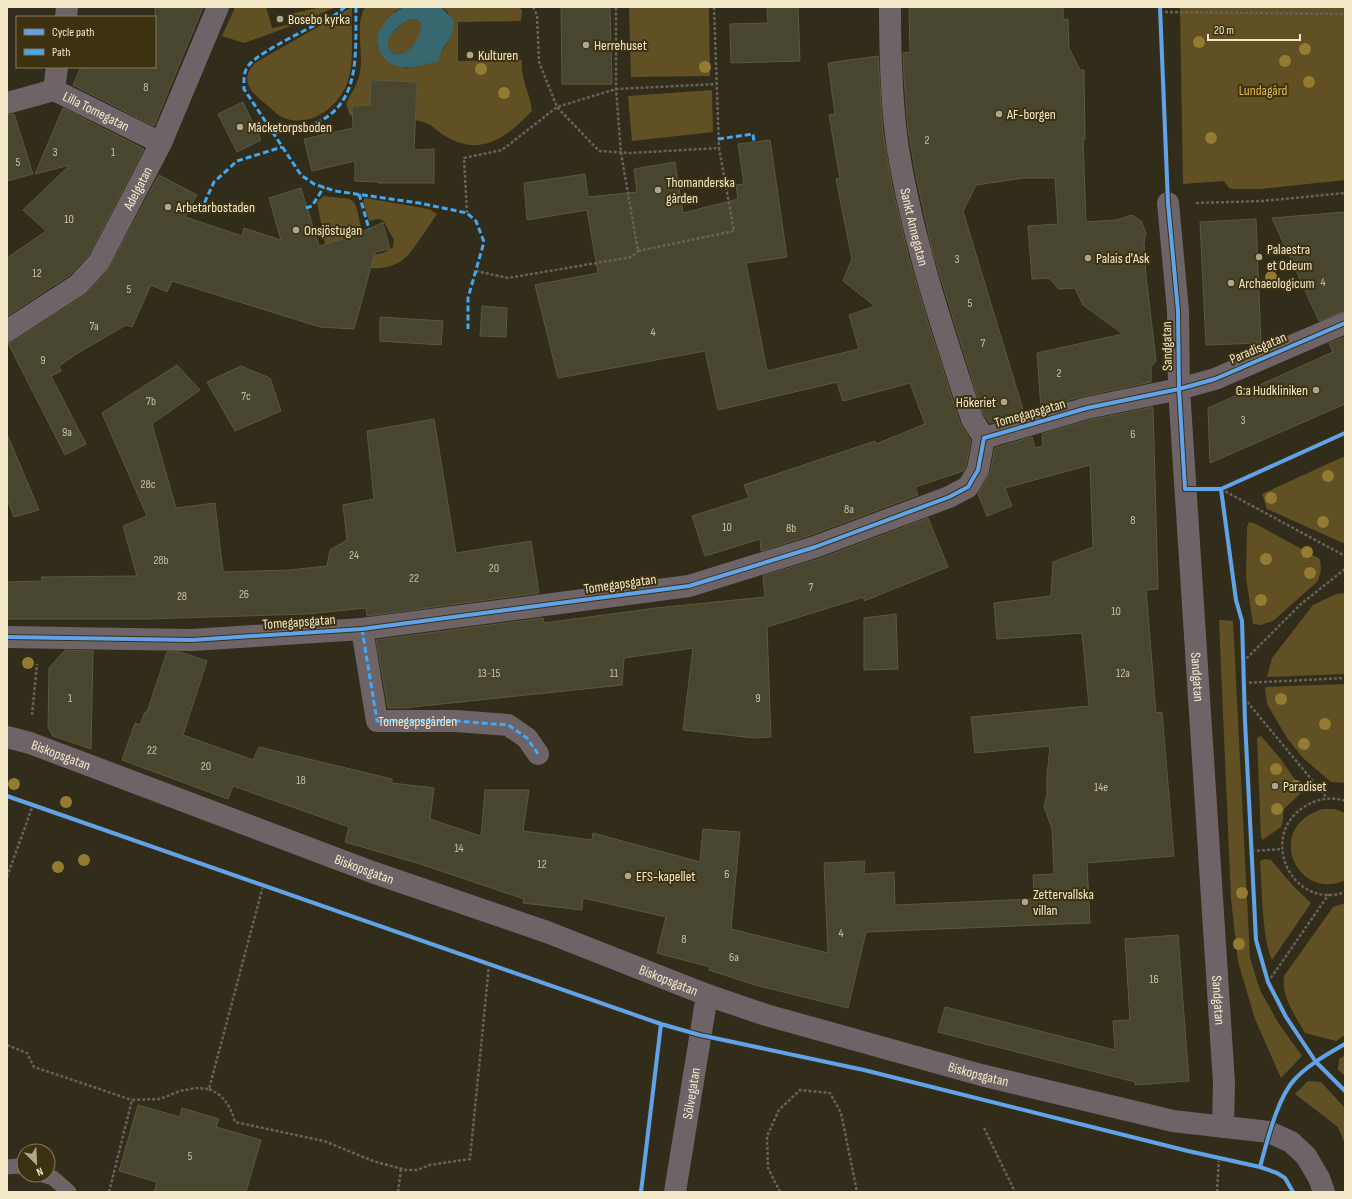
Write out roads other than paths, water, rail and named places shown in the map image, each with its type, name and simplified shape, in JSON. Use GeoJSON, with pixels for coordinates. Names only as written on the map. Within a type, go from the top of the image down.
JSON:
{"type":"FeatureCollection","features":[{"type":"Feature","properties":{"kind":"street","name":"Adelgatan"},"geometry":{"type":"LineString","coordinates":[[7,331],[78,285],[99,262],[160,143],[218,7]]}},
{"type":"Feature","properties":{"kind":"street","name":"Sankt Annegatan"},"geometry":{"type":"LineString","coordinates":[[890,7],[891,79],[898,149],[915,235],[972,419],[984,438]]}},
{"type":"Feature","properties":{"kind":"street"},"geometry":{"type":"LineString","coordinates":[[54,90],[58,68]]}},
{"type":"Feature","properties":{"kind":"street","name":"Lilla Tomegatan"},"geometry":{"type":"LineString","coordinates":[[7,103],[54,90],[160,143]]}},
{"type":"Feature","properties":{"kind":"street","name":"Sandgatan"},"geometry":{"type":"LineString","coordinates":[[1168,203],[1178,311],[1179,389],[1224,1083],[1223,1127]]}},
{"type":"Feature","properties":{"kind":"street","name":"Paradisgatan"},"geometry":{"type":"LineString","coordinates":[[1179,389],[1215,379],[1345,323]]}},
{"type":"Feature","properties":{"kind":"street","name":"Tomegapsgatan"},"geometry":{"type":"LineString","coordinates":[[7,637],[192,640],[362,629],[689,586],[815,547],[949,497],[968,487],[978,470],[984,438],[1087,408],[1179,389]]}},
{"type":"Feature","properties":{"kind":"street","name":"Tomegapsgården"},"geometry":{"type":"LineString","coordinates":[[362,629],[377,721],[456,721],[508,726],[527,738],[538,754]]}},
{"type":"Feature","properties":{"kind":"street","name":"Biskopsgatan"},"geometry":{"type":"LineString","coordinates":[[7,737],[30,743],[372,872],[547,932],[707,995],[766,1015],[980,1075],[1172,1120],[1269,1132],[1292,1142],[1306,1156],[1319,1178],[1324,1192]]}},
{"type":"Feature","properties":{"kind":"street","name":"Sölvegatan"},"geometry":{"type":"LineString","coordinates":[[675,1192],[707,995]]}},
{"type":"Feature","properties":{"kind":"lane"},"geometry":{"type":"LineString","coordinates":[[56,1181],[69,1192]]}},
{"type":"Feature","properties":{"kind":"water"},"geometry":{"type":"Polygon","coordinates":[[[404,7],[441,7],[453,19],[452,33],[442,51],[439,61],[418,66],[402,67],[392,64],[384,58],[378,46],[379,32],[386,20],[404,7]],[[409,19],[391,34],[388,44],[394,54],[405,53],[413,46],[419,36],[422,25],[417,19],[409,19]]]}},
{"type":"Feature","properties":{"kind":"place","name":"Bosebo kyrka"},"geometry":{"type":"Point","coordinates":[280,19]}},
{"type":"Feature","properties":{"kind":"place","name":"Herrehuset"},"geometry":{"type":"Point","coordinates":[586,45]}},
{"type":"Feature","properties":{"kind":"place","name":"Kulturen"},"geometry":{"type":"Point","coordinates":[470,55]}},
{"type":"Feature","properties":{"kind":"place","name":"AF-borgen"},"geometry":{"type":"Point","coordinates":[999,114]}},
{"type":"Feature","properties":{"kind":"place","name":"Måcketorpsboden"},"geometry":{"type":"Point","coordinates":[240,127]}},
{"type":"Feature","properties":{"kind":"place","name":"Thomanderska gården"},"geometry":{"type":"Point","coordinates":[658,190]}},
{"type":"Feature","properties":{"kind":"place","name":"Arbetarbostaden"},"geometry":{"type":"Point","coordinates":[168,207]}},
{"type":"Feature","properties":{"kind":"place","name":"Onsjöstugan"},"geometry":{"type":"Point","coordinates":[296,230]}},
{"type":"Feature","properties":{"kind":"place","name":"Palaestra et Odeum"},"geometry":{"type":"Point","coordinates":[1259,257]}},
{"type":"Feature","properties":{"kind":"place","name":"Palais d'Ask"},"geometry":{"type":"Point","coordinates":[1088,258]}},
{"type":"Feature","properties":{"kind":"place","name":"Archaeologicum"},"geometry":{"type":"Point","coordinates":[1231,283]}},
{"type":"Feature","properties":{"kind":"place","name":"G:a Hudkliniken"},"geometry":{"type":"Point","coordinates":[1316,390]}},
{"type":"Feature","properties":{"kind":"place","name":"Hökeriet"},"geometry":{"type":"Point","coordinates":[1004,402]}},
{"type":"Feature","properties":{"kind":"place","name":"Paradiset"},"geometry":{"type":"Point","coordinates":[1275,786]}},
{"type":"Feature","properties":{"kind":"place","name":"EFS-kapellet"},"geometry":{"type":"Point","coordinates":[628,876]}},
{"type":"Feature","properties":{"kind":"place","name":"Zettervallska villan"},"geometry":{"type":"Point","coordinates":[1025,902]}},
{"type":"Feature","properties":{"kind":"park label","name":"Lundagård"},"geometry":{"type":"Point","coordinates":[1263,90]}}]}
